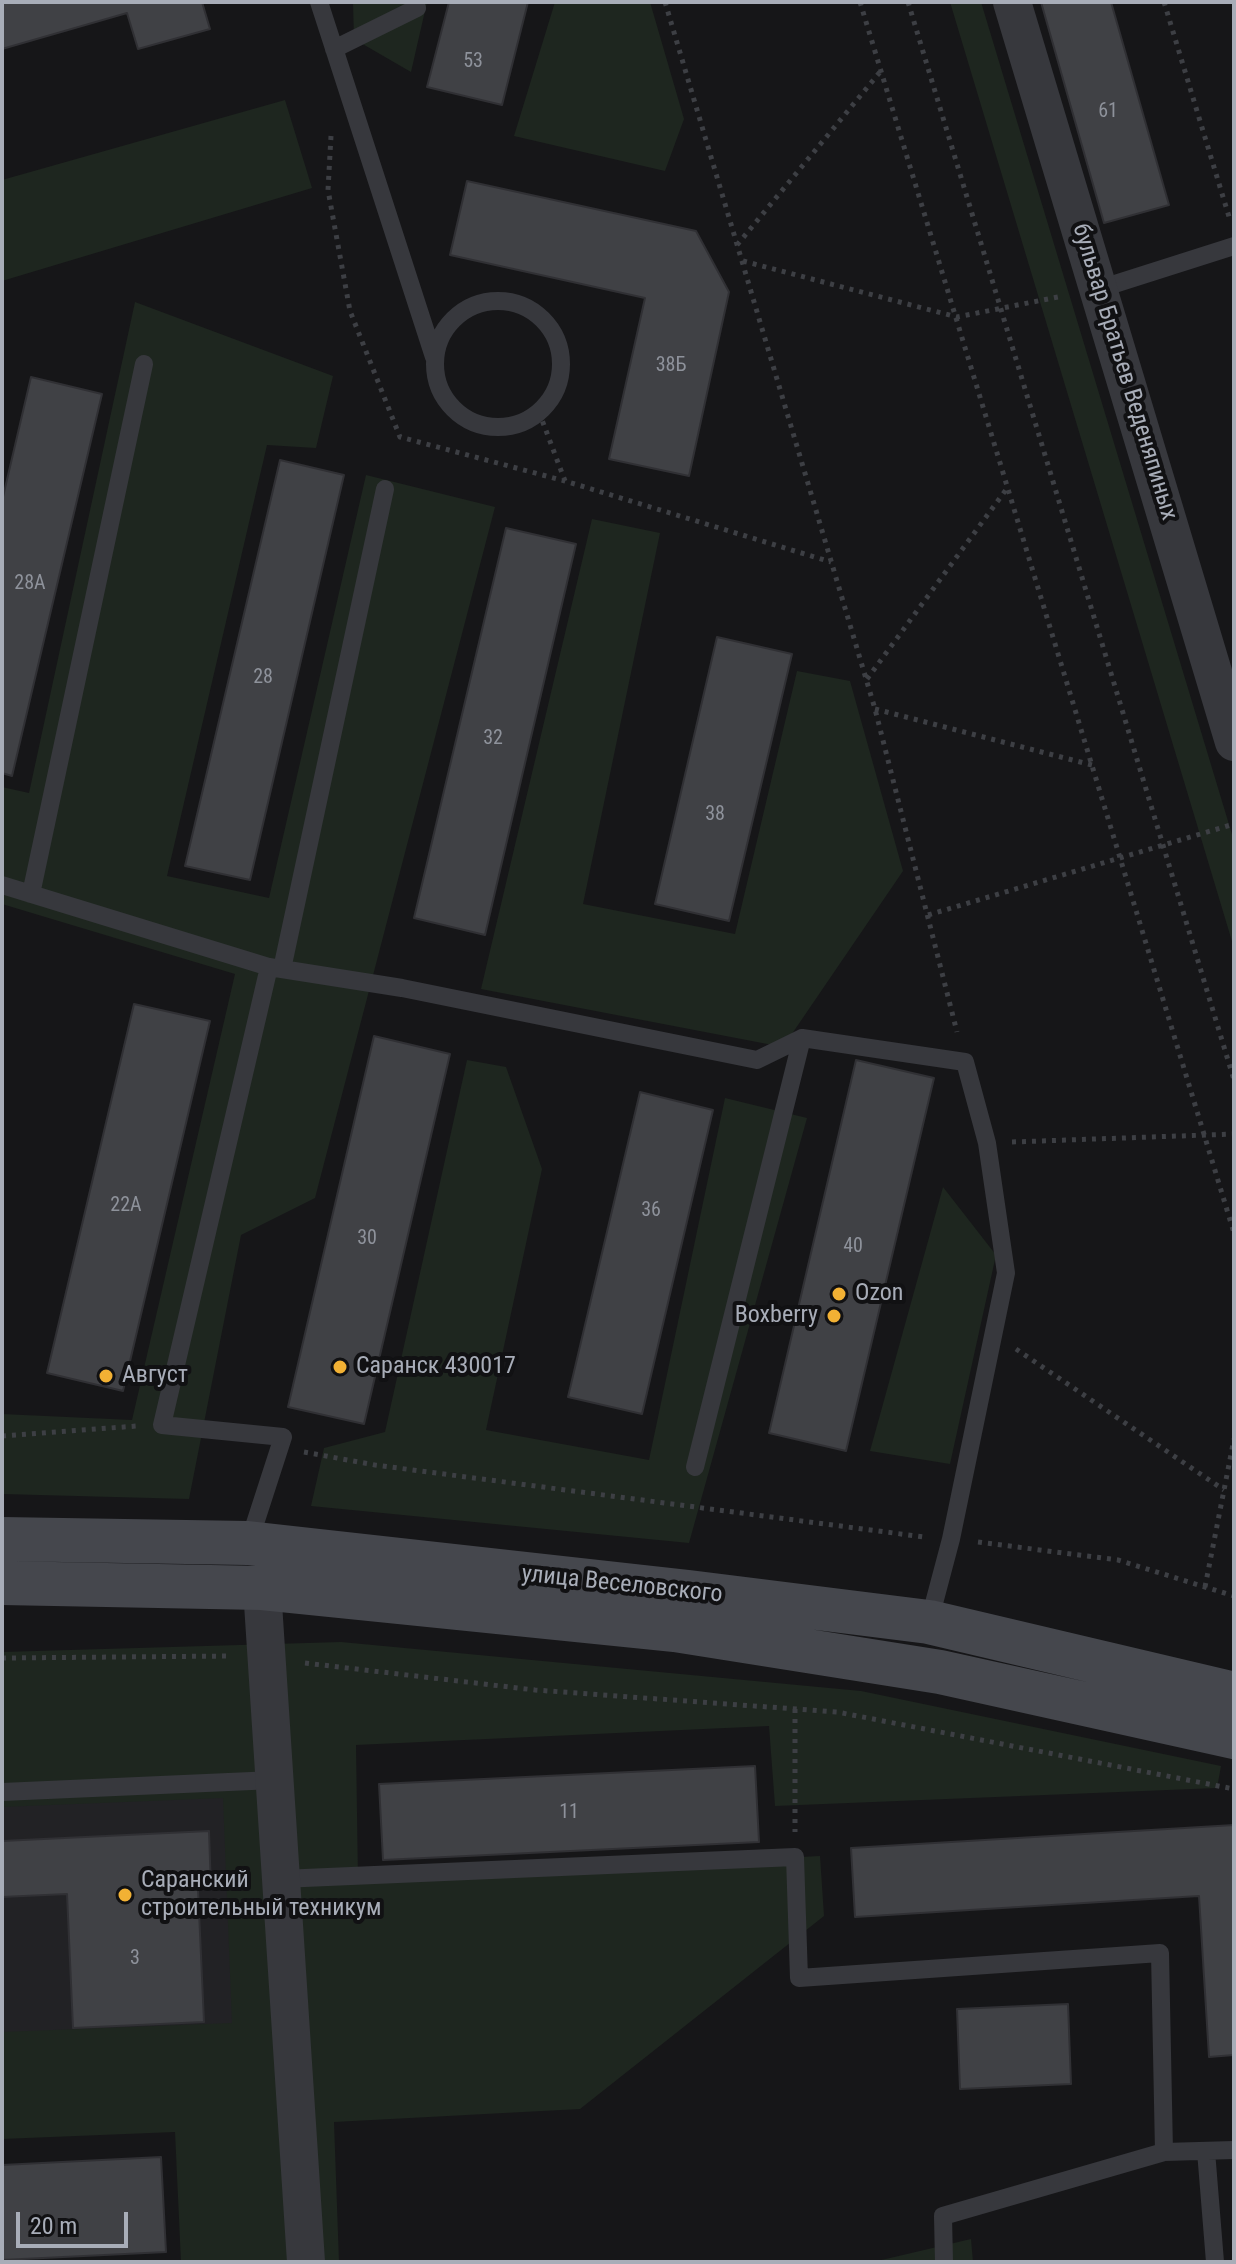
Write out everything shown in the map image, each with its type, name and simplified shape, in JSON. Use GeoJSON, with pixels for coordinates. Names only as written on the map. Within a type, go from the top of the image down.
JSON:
{"type":"FeatureCollection","features":[{"type":"Feature","properties":{"kind":"main road","name":"улица Веселовского"},"geometry":{"type":"LineString","coordinates":[[2,1539],[248,1543],[929,1622],[1234,1694]]}},
{"type":"Feature","properties":{"kind":"main road"},"geometry":{"type":"LineString","coordinates":[[248,1543],[262,1588]]}},
{"type":"Feature","properties":{"kind":"main road","name":"улица Веселовского"},"geometry":{"type":"LineString","coordinates":[[2,1583],[262,1588],[675,1630],[940,1672],[1234,1737]]}},
{"type":"Feature","properties":{"kind":"street","name":"бульвар Братьев Веденяпиных"},"geometry":{"type":"LineString","coordinates":[[1012,2],[1231,720]]}},
{"type":"Feature","properties":{"kind":"street"},"geometry":{"type":"LineString","coordinates":[[262,1588],[306,2262]]}},
{"type":"Feature","properties":{"kind":"lane"},"geometry":{"type":"LineString","coordinates":[[319,2],[434,359],[436,380],[445,400],[460,415],[479,425],[500,427],[521,423],[539,412],[553,395],[560,376],[561,355],[555,335],[543,319],[526,307],[506,301],[486,302],[467,309],[451,322],[439,339],[434,359]]}},
{"type":"Feature","properties":{"kind":"lane"},"geometry":{"type":"LineString","coordinates":[[334,49],[417,8]]}},
{"type":"Feature","properties":{"kind":"lane"},"geometry":{"type":"LineString","coordinates":[[1099,289],[1234,246]]}},
{"type":"Feature","properties":{"kind":"lane"},"geometry":{"type":"LineString","coordinates":[[31,894],[144,364]]}},
{"type":"Feature","properties":{"kind":"lane"},"geometry":{"type":"LineString","coordinates":[[248,1543],[283,1437],[162,1425],[276,968],[385,489]]}},
{"type":"Feature","properties":{"kind":"lane"},"geometry":{"type":"LineString","coordinates":[[2,885],[276,968],[402,988],[757,1060],[802,1038],[965,1062],[987,1143],[1006,1273],[951,1539],[929,1622]]}},
{"type":"Feature","properties":{"kind":"lane"},"geometry":{"type":"LineString","coordinates":[[695,1467],[802,1038]]}},
{"type":"Feature","properties":{"kind":"lane"},"geometry":{"type":"LineString","coordinates":[[2,1792],[274,1780]]}},
{"type":"Feature","properties":{"kind":"lane"},"geometry":{"type":"LineString","coordinates":[[281,1879],[795,1857],[799,1978],[1160,1953],[1164,2152]]}},
{"type":"Feature","properties":{"kind":"lane"},"geometry":{"type":"LineString","coordinates":[[944,2262],[943,2216],[1164,2152],[1234,2150]]}},
{"type":"Feature","properties":{"kind":"lane"},"geometry":{"type":"LineString","coordinates":[[1206,2151],[1215,2262]]}},
{"type":"Feature","properties":{"kind":"path"},"geometry":{"type":"LineString","coordinates":[[665,2],[867,680],[965,1062]]}},
{"type":"Feature","properties":{"kind":"path"},"geometry":{"type":"LineString","coordinates":[[860,2],[1234,1233]]}},
{"type":"Feature","properties":{"kind":"path"},"geometry":{"type":"LineString","coordinates":[[908,2],[1234,1080]]}},
{"type":"Feature","properties":{"kind":"path"},"geometry":{"type":"LineString","coordinates":[[1164,2],[1234,233]]}},
{"type":"Feature","properties":{"kind":"path"},"geometry":{"type":"LineString","coordinates":[[737,245],[881,72]]}},
{"type":"Feature","properties":{"kind":"path"},"geometry":{"type":"LineString","coordinates":[[742,261],[957,317],[1099,289]]}},
{"type":"Feature","properties":{"kind":"path"},"geometry":{"type":"LineString","coordinates":[[539,412],[565,481],[832,563]]}},
{"type":"Feature","properties":{"kind":"path"},"geometry":{"type":"LineString","coordinates":[[867,680],[1008,486]]}},
{"type":"Feature","properties":{"kind":"path"},"geometry":{"type":"LineString","coordinates":[[875,709],[1093,765]]}},
{"type":"Feature","properties":{"kind":"path"},"geometry":{"type":"LineString","coordinates":[[928,915],[1234,824]]}},
{"type":"Feature","properties":{"kind":"path"},"geometry":{"type":"LineString","coordinates":[[987,1143],[1234,1134]]}},
{"type":"Feature","properties":{"kind":"path"},"geometry":{"type":"LineString","coordinates":[[994,1334],[1224,1490]]}},
{"type":"Feature","properties":{"kind":"path"},"geometry":{"type":"LineString","coordinates":[[2,1436],[162,1425]]}},
{"type":"Feature","properties":{"kind":"path"},"geometry":{"type":"LineString","coordinates":[[1205,1587],[1234,1439]]}},
{"type":"Feature","properties":{"kind":"path"},"geometry":{"type":"LineString","coordinates":[[280,1447],[375,1465],[685,1508],[1118,1560],[1234,1596]]}},
{"type":"Feature","properties":{"kind":"path"},"geometry":{"type":"LineString","coordinates":[[2,1658],[238,1656],[535,1690],[852,1715],[1234,1789]]}},
{"type":"Feature","properties":{"kind":"path"},"geometry":{"type":"LineString","coordinates":[[795,1709],[795,1857]]}},
{"type":"Feature","properties":{"kind":"shaded area"},"geometry":{"type":"Polygon","coordinates":[[[353,2],[427,2],[411,72],[354,39],[353,2]]]}},
{"type":"Feature","properties":{"kind":"shaded area"},"geometry":{"type":"Polygon","coordinates":[[[555,2],[650,2],[684,119],[665,171],[514,136],[555,2]]]}},
{"type":"Feature","properties":{"kind":"shaded area"},"geometry":{"type":"Polygon","coordinates":[[[950,2],[981,2],[1234,841],[1234,948],[950,2]]]}},
{"type":"Feature","properties":{"kind":"shaded area"},"geometry":{"type":"Polygon","coordinates":[[[285,100],[312,188],[2,281],[2,180],[285,100]]]}},
{"type":"Feature","properties":{"kind":"shaded area"},"geometry":{"type":"Polygon","coordinates":[[[135,302],[333,376],[316,448],[267,445],[167,876],[269,898],[366,475],[495,507],[315,1198],[241,1235],[189,1499],[2,1494],[2,1414],[132,1420],[235,974],[2,904],[2,787],[29,793],[135,302]]]}},
{"type":"Feature","properties":{"kind":"shaded area"},"geometry":{"type":"Polygon","coordinates":[[[592,519],[660,533],[583,904],[735,934],[797,671],[850,681],[903,871],[783,1047],[481,989],[592,519]]]}},
{"type":"Feature","properties":{"kind":"shaded area"},"geometry":{"type":"Polygon","coordinates":[[[467,1060],[506,1067],[542,1169],[486,1430],[649,1460],[725,1098],[807,1118],[689,1543],[311,1506],[324,1448],[385,1432],[467,1060]]]}},
{"type":"Feature","properties":{"kind":"shaded area"},"geometry":{"type":"Polygon","coordinates":[[[943,1187],[996,1255],[950,1464],[870,1451],[943,1187]]]}},
{"type":"Feature","properties":{"kind":"shaded area"},"geometry":{"type":"Polygon","coordinates":[[[341,1642],[861,1691],[1221,1766],[1217,1788],[775,1806],[769,1726],[356,1745],[358,1880],[820,1856],[824,1916],[580,2109],[334,2122],[339,2262],[181,2262],[175,2132],[2,2139],[2,2032],[232,2023],[223,1798],[2,1807],[2,1652],[341,1642]]]}},
{"type":"Feature","properties":{"kind":"shaded area","name":"Саранский строительный техникум"},"geometry":{"type":"Polygon","coordinates":[[[243,1720],[254,2063],[2,2072],[2,1728],[243,1720]]]}},
{"type":"Feature","properties":{"kind":"shaded area"},"geometry":{"type":"Polygon","coordinates":[[[971,2239],[973,2262],[873,2262],[971,2239]]]}},
{"type":"Feature","properties":{"kind":"building"},"geometry":{"type":"Polygon","coordinates":[[[2,2],[202,2],[210,29],[138,49],[127,13],[2,49],[2,2]]]}},
{"type":"Feature","properties":{"kind":"building"},"geometry":{"type":"Polygon","coordinates":[[[449,2],[528,2],[502,105],[427,87],[449,2]]]}},
{"type":"Feature","properties":{"kind":"building"},"geometry":{"type":"Polygon","coordinates":[[[1041,2],[1111,2],[1169,205],[1104,223],[1041,2]]]}},
{"type":"Feature","properties":{"kind":"building"},"geometry":{"type":"Polygon","coordinates":[[[467,181],[696,231],[729,292],[689,476],[609,459],[645,298],[450,255],[467,181]]]}},
{"type":"Feature","properties":{"kind":"building"},"geometry":{"type":"Polygon","coordinates":[[[31,377],[102,394],[12,776],[2,773],[2,501],[31,377]]]}},
{"type":"Feature","properties":{"kind":"building"},"geometry":{"type":"Polygon","coordinates":[[[280,460],[344,475],[250,880],[185,866],[280,460]]]}},
{"type":"Feature","properties":{"kind":"building"},"geometry":{"type":"Polygon","coordinates":[[[506,528],[576,544],[485,935],[414,918],[506,528]]]}},
{"type":"Feature","properties":{"kind":"building"},"geometry":{"type":"Polygon","coordinates":[[[717,637],[792,654],[729,921],[655,904],[717,637]]]}},
{"type":"Feature","properties":{"kind":"building"},"geometry":{"type":"Polygon","coordinates":[[[134,1004],[210,1021],[123,1391],[47,1373],[134,1004]]]}},
{"type":"Feature","properties":{"kind":"building"},"geometry":{"type":"Polygon","coordinates":[[[374,1036],[450,1054],[364,1424],[288,1407],[374,1036]]]}},
{"type":"Feature","properties":{"kind":"building"},"geometry":{"type":"Polygon","coordinates":[[[856,1060],[934,1078],[846,1451],[769,1433],[856,1060]]]}},
{"type":"Feature","properties":{"kind":"building"},"geometry":{"type":"Polygon","coordinates":[[[640,1092],[713,1110],[642,1414],[568,1397],[640,1092]]]}},
{"type":"Feature","properties":{"kind":"building"},"geometry":{"type":"Polygon","coordinates":[[[755,1766],[759,1842],[383,1860],[379,1784],[755,1766]]]}},
{"type":"Feature","properties":{"kind":"building"},"geometry":{"type":"Polygon","coordinates":[[[1234,1825],[1234,2055],[1209,2057],[1199,1896],[855,1917],[851,1848],[1234,1825]]]}},
{"type":"Feature","properties":{"kind":"building"},"geometry":{"type":"Polygon","coordinates":[[[209,1831],[211,1889],[198,1889],[204,2022],[73,2028],[67,1894],[2,1897],[2,1841],[209,1831]]]}},
{"type":"Feature","properties":{"kind":"building"},"geometry":{"type":"Polygon","coordinates":[[[1068,2004],[1071,2084],[960,2089],[957,2009],[1068,2004]]]}},
{"type":"Feature","properties":{"kind":"building"},"geometry":{"type":"Polygon","coordinates":[[[161,2157],[166,2252],[2,2260],[2,2165],[161,2157]]]}},
{"type":"Feature","properties":{"kind":"place","name":"Ozon"},"geometry":{"type":"Point","coordinates":[839,1294]}},
{"type":"Feature","properties":{"kind":"place","name":"Boxberry"},"geometry":{"type":"Point","coordinates":[834,1316]}},
{"type":"Feature","properties":{"kind":"place","name":"Саранск 430017"},"geometry":{"type":"Point","coordinates":[340,1367]}},
{"type":"Feature","properties":{"kind":"place","name":"Август"},"geometry":{"type":"Point","coordinates":[106,1376]}},
{"type":"Feature","properties":{"kind":"place","name":"Саранский строительный техникум"},"geometry":{"type":"Point","coordinates":[125,1895]}}]}
